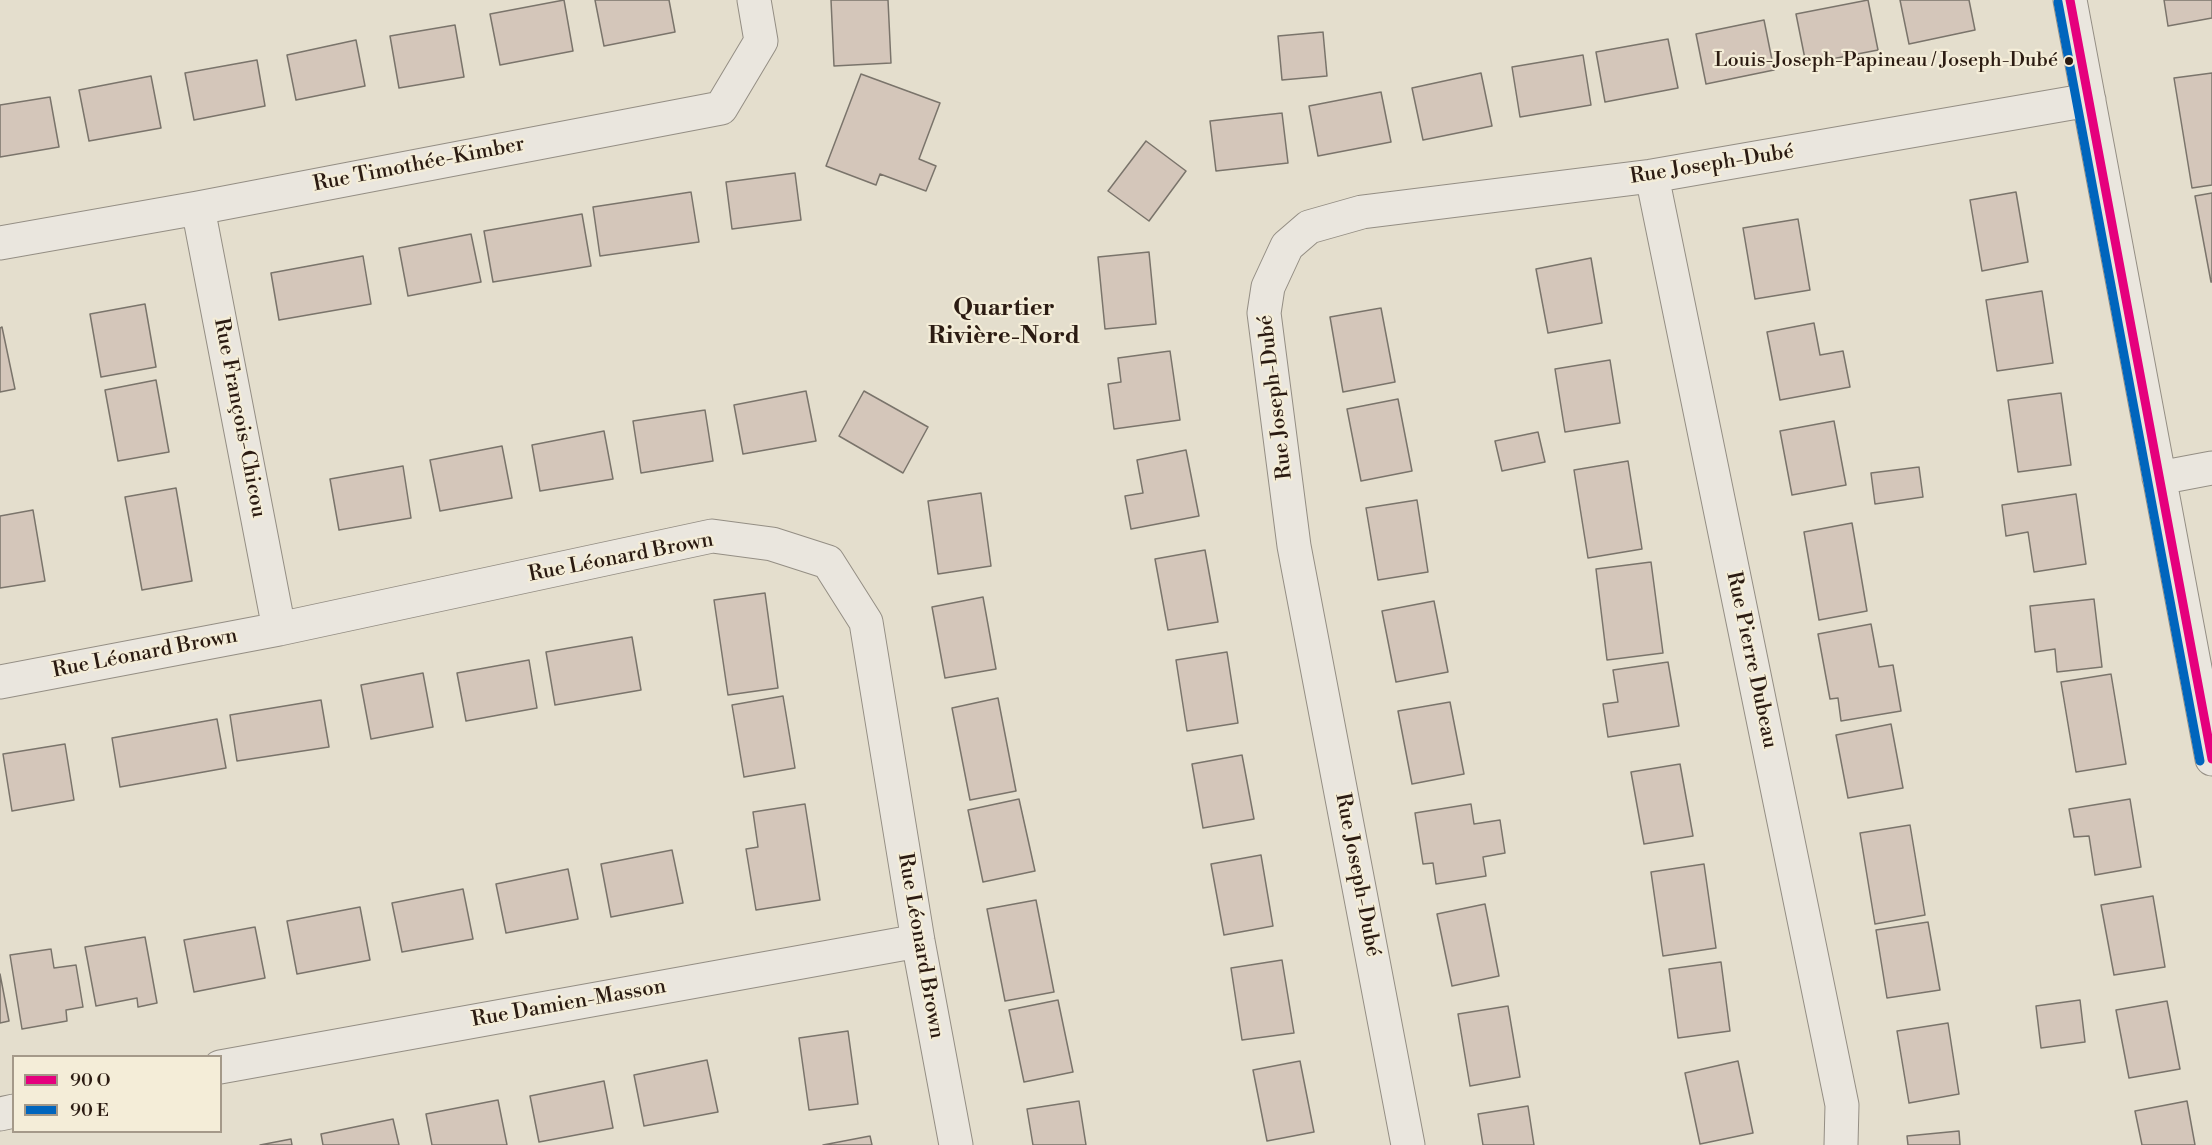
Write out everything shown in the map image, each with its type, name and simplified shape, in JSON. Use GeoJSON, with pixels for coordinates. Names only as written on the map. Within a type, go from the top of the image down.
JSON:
{"type":"FeatureCollection","features":[{"type":"Feature","properties":{"kind":"street","name":"Rue Timothée-Kimber"},"geometry":{"type":"LineString","coordinates":[[0,243],[198,208],[721,108],[761,41],[754,0]]}},
{"type":"Feature","properties":{"kind":"street"},"geometry":{"type":"LineString","coordinates":[[2070,0],[2212,759]]}},
{"type":"Feature","properties":{"kind":"street","name":"Rue Joseph-Dubé"},"geometry":{"type":"LineString","coordinates":[[1408,1145],[1294,546],[1264,313],[1268,287],[1287,246],[1309,227],[1362,212],[1652,176],[2089,100]]}},
{"type":"Feature","properties":{"kind":"street","name":"Rue Pierre Dubeau"},"geometry":{"type":"LineString","coordinates":[[1652,176],[1842,1105],[1841,1145]]}},
{"type":"Feature","properties":{"kind":"street","name":"Rue François-Chicou"},"geometry":{"type":"LineString","coordinates":[[198,208],[279,629]]}},
{"type":"Feature","properties":{"kind":"street"},"geometry":{"type":"LineString","coordinates":[[2159,478],[2212,468]]}},
{"type":"Feature","properties":{"kind":"street","name":"Rue Léonard Brown"},"geometry":{"type":"LineString","coordinates":[[0,681],[279,629],[712,536],[772,544],[828,562],[866,622],[918,941],[956,1145]]}},
{"type":"Feature","properties":{"kind":"street","name":"Rue Damien-Masson"},"geometry":{"type":"LineString","coordinates":[[222,1067],[918,941]]}},
{"type":"Feature","properties":{"kind":"building"},"geometry":{"type":"Polygon","coordinates":[[[564,0],[573,51],[500,65],[490,14],[564,0]]]}},
{"type":"Feature","properties":{"kind":"building"},"geometry":{"type":"Polygon","coordinates":[[[595,0],[669,0],[675,32],[604,46],[595,0]]]}},
{"type":"Feature","properties":{"kind":"building"},"geometry":{"type":"Polygon","coordinates":[[[831,0],[888,0],[891,63],[834,66],[831,0]]]}},
{"type":"Feature","properties":{"kind":"building"},"geometry":{"type":"Polygon","coordinates":[[[1868,0],[1878,50],[1806,64],[1796,14],[1868,0]]]}},
{"type":"Feature","properties":{"kind":"building"},"geometry":{"type":"Polygon","coordinates":[[[1900,0],[1969,0],[1975,30],[1909,44],[1900,0]]]}},
{"type":"Feature","properties":{"kind":"building"},"geometry":{"type":"Polygon","coordinates":[[[2164,0],[2212,0],[2212,18],[2168,26],[2164,0]]]}},
{"type":"Feature","properties":{"kind":"building"},"geometry":{"type":"Polygon","coordinates":[[[1764,20],[1774,70],[1706,84],[1696,34],[1764,20]]]}},
{"type":"Feature","properties":{"kind":"building"},"geometry":{"type":"Polygon","coordinates":[[[455,25],[464,77],[399,88],[390,36],[455,25]]]}},
{"type":"Feature","properties":{"kind":"building"},"geometry":{"type":"Polygon","coordinates":[[[1323,32],[1327,76],[1282,80],[1278,36],[1323,32]]]}},
{"type":"Feature","properties":{"kind":"building"},"geometry":{"type":"Polygon","coordinates":[[[1668,39],[1678,88],[1605,102],[1596,52],[1668,39]]]}},
{"type":"Feature","properties":{"kind":"building"},"geometry":{"type":"Polygon","coordinates":[[[356,40],[365,86],[296,100],[287,55],[356,40]]]}},
{"type":"Feature","properties":{"kind":"building"},"geometry":{"type":"Polygon","coordinates":[[[1583,55],[1591,105],[1520,117],[1512,67],[1583,55]]]}},
{"type":"Feature","properties":{"kind":"building"},"geometry":{"type":"Polygon","coordinates":[[[257,60],[265,106],[194,120],[185,73],[257,60]]]}},
{"type":"Feature","properties":{"kind":"building"},"geometry":{"type":"Polygon","coordinates":[[[1481,73],[1492,126],[1423,140],[1412,88],[1481,73]]]}},
{"type":"Feature","properties":{"kind":"building"},"geometry":{"type":"Polygon","coordinates":[[[2212,73],[2212,185],[2192,188],[2174,78],[2212,73]]]}},
{"type":"Feature","properties":{"kind":"building"},"geometry":{"type":"Polygon","coordinates":[[[861,74],[940,103],[919,159],[936,166],[926,191],[880,174],[876,185],[826,166],[861,74]]]}},
{"type":"Feature","properties":{"kind":"building"},"geometry":{"type":"Polygon","coordinates":[[[151,76],[161,128],[89,141],[79,90],[151,76]]]}},
{"type":"Feature","properties":{"kind":"building"},"geometry":{"type":"Polygon","coordinates":[[[1381,92],[1391,142],[1318,156],[1309,106],[1381,92]]]}},
{"type":"Feature","properties":{"kind":"building"},"geometry":{"type":"Polygon","coordinates":[[[50,97],[59,147],[0,157],[0,105],[50,97]]]}},
{"type":"Feature","properties":{"kind":"building"},"geometry":{"type":"Polygon","coordinates":[[[1282,113],[1288,163],[1216,171],[1210,121],[1282,113]]]}},
{"type":"Feature","properties":{"kind":"building"},"geometry":{"type":"Polygon","coordinates":[[[1146,141],[1186,171],[1149,221],[1108,191],[1146,141]]]}},
{"type":"Feature","properties":{"kind":"building"},"geometry":{"type":"Polygon","coordinates":[[[795,173],[801,220],[732,229],[726,182],[795,173]]]}},
{"type":"Feature","properties":{"kind":"building"},"geometry":{"type":"Polygon","coordinates":[[[691,192],[699,242],[600,256],[593,207],[691,192]]]}},
{"type":"Feature","properties":{"kind":"building"},"geometry":{"type":"Polygon","coordinates":[[[2016,192],[2028,262],[1982,271],[1970,200],[2016,192]]]}},
{"type":"Feature","properties":{"kind":"building"},"geometry":{"type":"Polygon","coordinates":[[[2212,193],[2212,282],[2211,282],[2195,196],[2212,193]]]}},
{"type":"Feature","properties":{"kind":"building"},"geometry":{"type":"Polygon","coordinates":[[[582,214],[591,266],[493,282],[484,231],[582,214]]]}},
{"type":"Feature","properties":{"kind":"building"},"geometry":{"type":"Polygon","coordinates":[[[1798,219],[1810,290],[1755,299],[1743,228],[1798,219]]]}},
{"type":"Feature","properties":{"kind":"building"},"geometry":{"type":"Polygon","coordinates":[[[471,234],[481,282],[408,296],[399,248],[471,234]]]}},
{"type":"Feature","properties":{"kind":"building"},"geometry":{"type":"Polygon","coordinates":[[[1149,252],[1156,324],[1105,329],[1098,257],[1149,252]]]}},
{"type":"Feature","properties":{"kind":"building"},"geometry":{"type":"Polygon","coordinates":[[[363,256],[371,304],[279,320],[271,273],[363,256]]]}},
{"type":"Feature","properties":{"kind":"building"},"geometry":{"type":"Polygon","coordinates":[[[1591,258],[1602,323],[1548,333],[1536,269],[1591,258]]]}},
{"type":"Feature","properties":{"kind":"building"},"geometry":{"type":"Polygon","coordinates":[[[2042,291],[2053,363],[1997,371],[1986,300],[2042,291]]]}},
{"type":"Feature","properties":{"kind":"building"},"geometry":{"type":"Polygon","coordinates":[[[145,304],[156,367],[101,377],[90,314],[145,304]]]}},
{"type":"Feature","properties":{"kind":"building"},"geometry":{"type":"Polygon","coordinates":[[[1381,308],[1395,382],[1343,392],[1330,317],[1381,308]]]}},
{"type":"Feature","properties":{"kind":"building"},"geometry":{"type":"Polygon","coordinates":[[[1814,323],[1820,355],[1843,351],[1850,387],[1780,400],[1767,332],[1814,323]]]}},
{"type":"Feature","properties":{"kind":"building"},"geometry":{"type":"Polygon","coordinates":[[[2,327],[15,389],[0,392],[0,328],[2,327]]]}},
{"type":"Feature","properties":{"kind":"building"},"geometry":{"type":"Polygon","coordinates":[[[1170,351],[1180,420],[1114,429],[1108,384],[1121,382],[1118,358],[1170,351]]]}},
{"type":"Feature","properties":{"kind":"building"},"geometry":{"type":"Polygon","coordinates":[[[1610,360],[1620,423],[1565,432],[1555,369],[1610,360]]]}},
{"type":"Feature","properties":{"kind":"building"},"geometry":{"type":"Polygon","coordinates":[[[156,380],[169,452],[118,461],[105,390],[156,380]]]}},
{"type":"Feature","properties":{"kind":"building"},"geometry":{"type":"Polygon","coordinates":[[[806,391],[816,441],[743,454],[734,405],[806,391]]]}},
{"type":"Feature","properties":{"kind":"building"},"geometry":{"type":"Polygon","coordinates":[[[864,391],[928,427],[903,473],[839,436],[864,391]]]}},
{"type":"Feature","properties":{"kind":"building"},"geometry":{"type":"Polygon","coordinates":[[[2061,393],[2071,465],[2018,472],[2008,400],[2061,393]]]}},
{"type":"Feature","properties":{"kind":"building"},"geometry":{"type":"Polygon","coordinates":[[[1398,399],[1412,471],[1361,481],[1347,409],[1398,399]]]}},
{"type":"Feature","properties":{"kind":"building"},"geometry":{"type":"Polygon","coordinates":[[[705,410],[713,461],[641,473],[633,421],[705,410]]]}},
{"type":"Feature","properties":{"kind":"building"},"geometry":{"type":"Polygon","coordinates":[[[1834,421],[1846,485],[1792,495],[1780,431],[1834,421]]]}},
{"type":"Feature","properties":{"kind":"building"},"geometry":{"type":"Polygon","coordinates":[[[604,431],[613,479],[540,491],[532,445],[604,431]]]}},
{"type":"Feature","properties":{"kind":"building"},"geometry":{"type":"Polygon","coordinates":[[[1538,432],[1545,462],[1502,471],[1495,441],[1538,432]]]}},
{"type":"Feature","properties":{"kind":"building"},"geometry":{"type":"Polygon","coordinates":[[[502,446],[512,498],[440,511],[430,460],[502,446]]]}},
{"type":"Feature","properties":{"kind":"building"},"geometry":{"type":"Polygon","coordinates":[[[1186,450],[1199,516],[1131,529],[1125,496],[1143,493],[1137,460],[1186,450]]]}},
{"type":"Feature","properties":{"kind":"building"},"geometry":{"type":"Polygon","coordinates":[[[1628,461],[1642,549],[1588,558],[1574,470],[1628,461]]]}},
{"type":"Feature","properties":{"kind":"building"},"geometry":{"type":"Polygon","coordinates":[[[403,466],[411,518],[339,530],[330,479],[403,466]]]}},
{"type":"Feature","properties":{"kind":"building"},"geometry":{"type":"Polygon","coordinates":[[[1919,467],[1923,497],[1875,504],[1871,473],[1919,467]]]}},
{"type":"Feature","properties":{"kind":"building"},"geometry":{"type":"Polygon","coordinates":[[[176,488],[192,581],[142,590],[125,497],[176,488]]]}},
{"type":"Feature","properties":{"kind":"building"},"geometry":{"type":"Polygon","coordinates":[[[981,493],[991,566],[938,574],[928,501],[981,493]]]}},
{"type":"Feature","properties":{"kind":"building"},"geometry":{"type":"Polygon","coordinates":[[[2076,494],[2086,564],[2034,572],[2028,532],[2006,536],[2002,505],[2076,494]]]}},
{"type":"Feature","properties":{"kind":"building"},"geometry":{"type":"Polygon","coordinates":[[[1417,500],[1428,572],[1378,580],[1366,508],[1417,500]]]}},
{"type":"Feature","properties":{"kind":"building"},"geometry":{"type":"Polygon","coordinates":[[[33,510],[45,581],[0,588],[0,516],[33,510]]]}},
{"type":"Feature","properties":{"kind":"building"},"geometry":{"type":"Polygon","coordinates":[[[1852,523],[1867,611],[1819,620],[1804,532],[1852,523]]]}},
{"type":"Feature","properties":{"kind":"building"},"geometry":{"type":"Polygon","coordinates":[[[1205,550],[1218,622],[1168,630],[1155,559],[1205,550]]]}},
{"type":"Feature","properties":{"kind":"building"},"geometry":{"type":"Polygon","coordinates":[[[1651,562],[1663,653],[1607,660],[1596,569],[1651,562]]]}},
{"type":"Feature","properties":{"kind":"building"},"geometry":{"type":"Polygon","coordinates":[[[765,593],[778,688],[728,695],[714,600],[765,593]]]}},
{"type":"Feature","properties":{"kind":"building"},"geometry":{"type":"Polygon","coordinates":[[[983,597],[996,669],[945,678],[932,607],[983,597]]]}},
{"type":"Feature","properties":{"kind":"building"},"geometry":{"type":"Polygon","coordinates":[[[2094,599],[2102,667],[2057,672],[2055,649],[2035,652],[2030,606],[2094,599]]]}},
{"type":"Feature","properties":{"kind":"building"},"geometry":{"type":"Polygon","coordinates":[[[1434,601],[1448,672],[1396,682],[1382,611],[1434,601]]]}},
{"type":"Feature","properties":{"kind":"building"},"geometry":{"type":"Polygon","coordinates":[[[1871,624],[1879,667],[1893,665],[1901,711],[1841,721],[1838,698],[1830,699],[1818,634],[1871,624]]]}},
{"type":"Feature","properties":{"kind":"building"},"geometry":{"type":"Polygon","coordinates":[[[632,637],[641,690],[555,705],[546,652],[632,637]]]}},
{"type":"Feature","properties":{"kind":"building"},"geometry":{"type":"Polygon","coordinates":[[[1227,652],[1238,723],[1187,731],[1176,660],[1227,652]]]}},
{"type":"Feature","properties":{"kind":"building"},"geometry":{"type":"Polygon","coordinates":[[[529,660],[537,708],[466,721],[457,673],[529,660]]]}},
{"type":"Feature","properties":{"kind":"building"},"geometry":{"type":"Polygon","coordinates":[[[1668,662],[1679,726],[1608,737],[1603,704],[1618,702],[1613,670],[1668,662]]]}},
{"type":"Feature","properties":{"kind":"building"},"geometry":{"type":"Polygon","coordinates":[[[423,673],[433,727],[371,739],[361,685],[423,673]]]}},
{"type":"Feature","properties":{"kind":"building"},"geometry":{"type":"Polygon","coordinates":[[[2111,674],[2126,764],[2076,772],[2061,682],[2111,674]]]}},
{"type":"Feature","properties":{"kind":"building"},"geometry":{"type":"Polygon","coordinates":[[[783,696],[795,768],[744,777],[732,705],[783,696]]]}},
{"type":"Feature","properties":{"kind":"building"},"geometry":{"type":"Polygon","coordinates":[[[998,698],[1016,791],[970,800],[952,708],[998,698]]]}},
{"type":"Feature","properties":{"kind":"building"},"geometry":{"type":"Polygon","coordinates":[[[321,700],[329,747],[237,761],[230,715],[321,700]]]}},
{"type":"Feature","properties":{"kind":"building"},"geometry":{"type":"Polygon","coordinates":[[[1450,702],[1464,774],[1412,784],[1398,711],[1450,702]]]}},
{"type":"Feature","properties":{"kind":"building"},"geometry":{"type":"Polygon","coordinates":[[[217,719],[226,768],[120,787],[112,738],[217,719]]]}},
{"type":"Feature","properties":{"kind":"building"},"geometry":{"type":"Polygon","coordinates":[[[1891,724],[1903,788],[1848,798],[1836,735],[1891,724]]]}},
{"type":"Feature","properties":{"kind":"building"},"geometry":{"type":"Polygon","coordinates":[[[65,744],[74,800],[12,811],[3,754],[65,744]]]}},
{"type":"Feature","properties":{"kind":"building"},"geometry":{"type":"Polygon","coordinates":[[[1242,755],[1254,819],[1203,828],[1192,764],[1242,755]]]}},
{"type":"Feature","properties":{"kind":"building"},"geometry":{"type":"Polygon","coordinates":[[[1680,764],[1693,836],[1644,844],[1631,772],[1680,764]]]}},
{"type":"Feature","properties":{"kind":"building"},"geometry":{"type":"Polygon","coordinates":[[[1019,799],[1035,871],[983,882],[968,810],[1019,799]]]}},
{"type":"Feature","properties":{"kind":"building"},"geometry":{"type":"Polygon","coordinates":[[[2130,799],[2141,867],[2095,875],[2089,836],[2074,837],[2069,809],[2130,799]]]}},
{"type":"Feature","properties":{"kind":"building"},"geometry":{"type":"Polygon","coordinates":[[[805,804],[820,900],[756,910],[746,849],[758,847],[753,812],[805,804]]]}},
{"type":"Feature","properties":{"kind":"building"},"geometry":{"type":"Polygon","coordinates":[[[1471,804],[1474,824],[1500,820],[1505,853],[1483,857],[1486,876],[1436,884],[1433,863],[1423,864],[1415,813],[1471,804]]]}},
{"type":"Feature","properties":{"kind":"building"},"geometry":{"type":"Polygon","coordinates":[[[1910,825],[1925,915],[1875,924],[1860,833],[1910,825]]]}},
{"type":"Feature","properties":{"kind":"building"},"geometry":{"type":"Polygon","coordinates":[[[672,850],[683,903],[611,917],[601,864],[672,850]]]}},
{"type":"Feature","properties":{"kind":"building"},"geometry":{"type":"Polygon","coordinates":[[[1261,855],[1273,926],[1224,935],[1211,864],[1261,855]]]}},
{"type":"Feature","properties":{"kind":"building"},"geometry":{"type":"Polygon","coordinates":[[[1704,864],[1716,948],[1663,956],[1651,872],[1704,864]]]}},
{"type":"Feature","properties":{"kind":"building"},"geometry":{"type":"Polygon","coordinates":[[[568,869],[578,919],[506,933],[496,884],[568,869]]]}},
{"type":"Feature","properties":{"kind":"building"},"geometry":{"type":"Polygon","coordinates":[[[463,889],[473,939],[402,952],[392,903],[463,889]]]}},
{"type":"Feature","properties":{"kind":"building"},"geometry":{"type":"Polygon","coordinates":[[[2153,896],[2165,967],[2114,975],[2101,905],[2153,896]]]}},
{"type":"Feature","properties":{"kind":"building"},"geometry":{"type":"Polygon","coordinates":[[[1036,900],[1054,992],[1005,1001],[987,909],[1036,900]]]}},
{"type":"Feature","properties":{"kind":"building"},"geometry":{"type":"Polygon","coordinates":[[[1485,904],[1499,976],[1452,986],[1437,914],[1485,904]]]}},
{"type":"Feature","properties":{"kind":"building"},"geometry":{"type":"Polygon","coordinates":[[[360,907],[370,960],[297,974],[287,921],[360,907]]]}},
{"type":"Feature","properties":{"kind":"building"},"geometry":{"type":"Polygon","coordinates":[[[1928,922],[1940,990],[1887,998],[1876,930],[1928,922]]]}},
{"type":"Feature","properties":{"kind":"building"},"geometry":{"type":"Polygon","coordinates":[[[255,927],[265,978],[194,992],[184,940],[255,927]]]}},
{"type":"Feature","properties":{"kind":"building"},"geometry":{"type":"Polygon","coordinates":[[[145,937],[157,1003],[138,1007],[137,998],[96,1006],[85,947],[145,937]]]}},
{"type":"Feature","properties":{"kind":"building"},"geometry":{"type":"Polygon","coordinates":[[[51,949],[54,968],[76,965],[83,1007],[66,1010],[67,1021],[22,1029],[10,955],[51,949]]]}},
{"type":"Feature","properties":{"kind":"building"},"geometry":{"type":"Polygon","coordinates":[[[1282,960],[1294,1033],[1242,1040],[1231,968],[1282,960]]]}},
{"type":"Feature","properties":{"kind":"building"},"geometry":{"type":"Polygon","coordinates":[[[1721,962],[1730,1031],[1678,1038],[1669,969],[1721,962]]]}},
{"type":"Feature","properties":{"kind":"building"},"geometry":{"type":"Polygon","coordinates":[[[0,974],[9,1021],[0,1023],[0,974]]]}},
{"type":"Feature","properties":{"kind":"building"},"geometry":{"type":"Polygon","coordinates":[[[1058,1000],[1073,1072],[1024,1082],[1009,1010],[1058,1000]]]}},
{"type":"Feature","properties":{"kind":"building"},"geometry":{"type":"Polygon","coordinates":[[[2080,1000],[2085,1042],[2041,1048],[2036,1006],[2080,1000]]]}},
{"type":"Feature","properties":{"kind":"building"},"geometry":{"type":"Polygon","coordinates":[[[2167,1001],[2180,1069],[2129,1078],[2116,1010],[2167,1001]]]}},
{"type":"Feature","properties":{"kind":"building"},"geometry":{"type":"Polygon","coordinates":[[[1508,1006],[1520,1077],[1470,1086],[1458,1014],[1508,1006]]]}},
{"type":"Feature","properties":{"kind":"building"},"geometry":{"type":"Polygon","coordinates":[[[1948,1023],[1959,1094],[1909,1103],[1897,1031],[1948,1023]]]}},
{"type":"Feature","properties":{"kind":"building"},"geometry":{"type":"Polygon","coordinates":[[[848,1031],[858,1104],[809,1110],[799,1038],[848,1031]]]}},
{"type":"Feature","properties":{"kind":"building"},"geometry":{"type":"Polygon","coordinates":[[[707,1060],[718,1112],[644,1126],[634,1075],[707,1060]]]}},
{"type":"Feature","properties":{"kind":"building"},"geometry":{"type":"Polygon","coordinates":[[[1300,1061],[1314,1132],[1267,1141],[1253,1070],[1300,1061]]]}},
{"type":"Feature","properties":{"kind":"building"},"geometry":{"type":"Polygon","coordinates":[[[1738,1061],[1753,1133],[1700,1144],[1685,1073],[1738,1061]]]}},
{"type":"Feature","properties":{"kind":"building"},"geometry":{"type":"Polygon","coordinates":[[[604,1081],[613,1128],[539,1142],[530,1096],[604,1081]]]}},
{"type":"Feature","properties":{"kind":"building"},"geometry":{"type":"Polygon","coordinates":[[[498,1100],[507,1145],[432,1145],[426,1114],[498,1100]]]}},
{"type":"Feature","properties":{"kind":"building"},"geometry":{"type":"Polygon","coordinates":[[[1079,1101],[1086,1145],[1033,1145],[1027,1109],[1079,1101]]]}},
{"type":"Feature","properties":{"kind":"building"},"geometry":{"type":"Polygon","coordinates":[[[2187,1101],[2195,1145],[2142,1145],[2135,1111],[2187,1101]]]}},
{"type":"Feature","properties":{"kind":"building"},"geometry":{"type":"Polygon","coordinates":[[[1528,1106],[1534,1145],[1483,1145],[1478,1114],[1528,1106]]]}},
{"type":"Feature","properties":{"kind":"building"},"geometry":{"type":"Polygon","coordinates":[[[393,1119],[399,1145],[323,1145],[321,1134],[393,1119]]]}},
{"type":"Feature","properties":{"kind":"building"},"geometry":{"type":"Polygon","coordinates":[[[1959,1131],[1960,1145],[1908,1145],[1907,1136],[1959,1131]]]}},
{"type":"Feature","properties":{"kind":"building"},"geometry":{"type":"Polygon","coordinates":[[[870,1136],[872,1145],[823,1145],[870,1136]]]}},
{"type":"Feature","properties":{"kind":"building"},"geometry":{"type":"Polygon","coordinates":[[[291,1139],[292,1145],[260,1145],[291,1139]]]}},
{"type":"Feature","properties":{"kind":"transit line"},"geometry":{"type":"LineString","coordinates":[[2070,0],[2212,759]]}},
{"type":"Feature","properties":{"kind":"transit line"},"geometry":{"type":"LineString","coordinates":[[2058,2],[2200,761]]}},
{"type":"Feature","properties":{"kind":"place","name":"Louis-Joseph-Papineau / Joseph-Dubé"},"geometry":{"type":"Point","coordinates":[2069,61]}},
{"type":"Feature","properties":{"kind":"district","name":"Quartier Rivière-Nord"},"geometry":{"type":"Point","coordinates":[1004,323]}}]}
